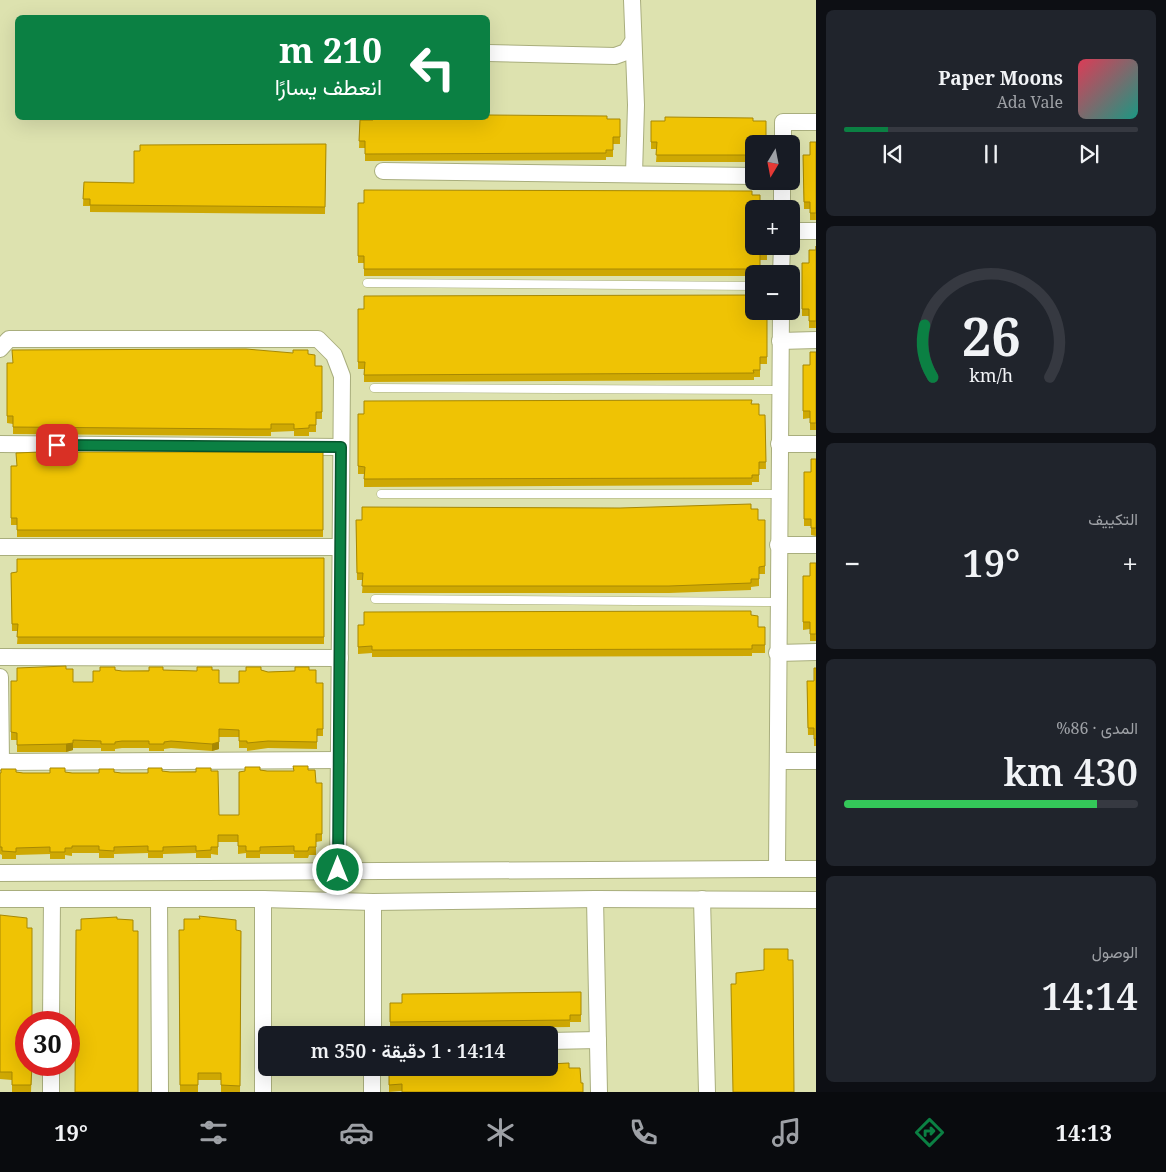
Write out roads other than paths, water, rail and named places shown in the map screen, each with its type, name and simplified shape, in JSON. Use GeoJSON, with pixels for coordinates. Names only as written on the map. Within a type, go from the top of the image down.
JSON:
{"type":"FeatureCollection","features":[{"type":"Feature","properties":{"kind":"street"},"geometry":{"type":"LineString","coordinates":[[632,0],[632,43],[636,105],[634,174]]}},
{"type":"Feature","properties":{"kind":"street"},"geometry":{"type":"LineString","coordinates":[[490,53],[616,56],[626,52],[632,43]]}},
{"type":"Feature","properties":{"kind":"street"},"geometry":{"type":"LineString","coordinates":[[783,135],[783,122],[816,122]]}},
{"type":"Feature","properties":{"kind":"street"},"geometry":{"type":"LineString","coordinates":[[383,171],[745,176]]}},
{"type":"Feature","properties":{"kind":"street"},"geometry":{"type":"LineString","coordinates":[[800,231],[816,231]]}},
{"type":"Feature","properties":{"kind":"street"},"geometry":{"type":"LineString","coordinates":[[777,868],[781,320]]}},
{"type":"Feature","properties":{"kind":"street"},"geometry":{"type":"LineString","coordinates":[[0,349],[9,339],[318,339],[334,355],[342,376],[338,870]]}},
{"type":"Feature","properties":{"kind":"street"},"geometry":{"type":"LineString","coordinates":[[780,341],[816,340]]}},
{"type":"Feature","properties":{"kind":"street"},"geometry":{"type":"LineString","coordinates":[[0,444],[341,447]]}},
{"type":"Feature","properties":{"kind":"street"},"geometry":{"type":"LineString","coordinates":[[779,444],[816,444]]}},
{"type":"Feature","properties":{"kind":"street"},"geometry":{"type":"LineString","coordinates":[[778,545],[816,545]]}},
{"type":"Feature","properties":{"kind":"street"},"geometry":{"type":"LineString","coordinates":[[0,546],[340,547]]}},
{"type":"Feature","properties":{"kind":"street"},"geometry":{"type":"LineString","coordinates":[[777,652],[816,652]]}},
{"type":"Feature","properties":{"kind":"street"},"geometry":{"type":"LineString","coordinates":[[0,657],[340,658]]}},
{"type":"Feature","properties":{"kind":"street"},"geometry":{"type":"LineString","coordinates":[[0,677],[0,762],[339,760]]}},
{"type":"Feature","properties":{"kind":"street"},"geometry":{"type":"LineString","coordinates":[[779,760],[816,761]]}},
{"type":"Feature","properties":{"kind":"street"},"geometry":{"type":"LineString","coordinates":[[0,873],[816,868]]}},
{"type":"Feature","properties":{"kind":"street"},"geometry":{"type":"LineString","coordinates":[[0,899],[263,899],[373,902],[595,899],[816,900]]}},
{"type":"Feature","properties":{"kind":"street"},"geometry":{"type":"LineString","coordinates":[[51,1011],[52,899]]}},
{"type":"Feature","properties":{"kind":"street"},"geometry":{"type":"LineString","coordinates":[[159,899],[160,1092]]}},
{"type":"Feature","properties":{"kind":"street"},"geometry":{"type":"LineString","coordinates":[[263,899],[263,1092]]}},
{"type":"Feature","properties":{"kind":"street"},"geometry":{"type":"LineString","coordinates":[[595,899],[599,1092]]}},
{"type":"Feature","properties":{"kind":"street"},"geometry":{"type":"LineString","coordinates":[[702,899],[707,1092]]}},
{"type":"Feature","properties":{"kind":"street"},"geometry":{"type":"LineString","coordinates":[[373,902],[373,1026]]}},
{"type":"Feature","properties":{"kind":"street"},"geometry":{"type":"LineString","coordinates":[[558,1041],[598,1040]]}},
{"type":"Feature","properties":{"kind":"street"},"geometry":{"type":"LineString","coordinates":[[51,1076],[51,1092]]}},
{"type":"Feature","properties":{"kind":"street"},"geometry":{"type":"LineString","coordinates":[[372,1076],[372,1092]]}},
{"type":"Feature","properties":{"kind":"lane"},"geometry":{"type":"LineString","coordinates":[[367,283],[745,286]]}},
{"type":"Feature","properties":{"kind":"lane"},"geometry":{"type":"LineString","coordinates":[[374,388],[780,390]]}},
{"type":"Feature","properties":{"kind":"lane"},"geometry":{"type":"LineString","coordinates":[[381,494],[779,494]]}},
{"type":"Feature","properties":{"kind":"lane"},"geometry":{"type":"LineString","coordinates":[[375,599],[778,602]]}}]}
